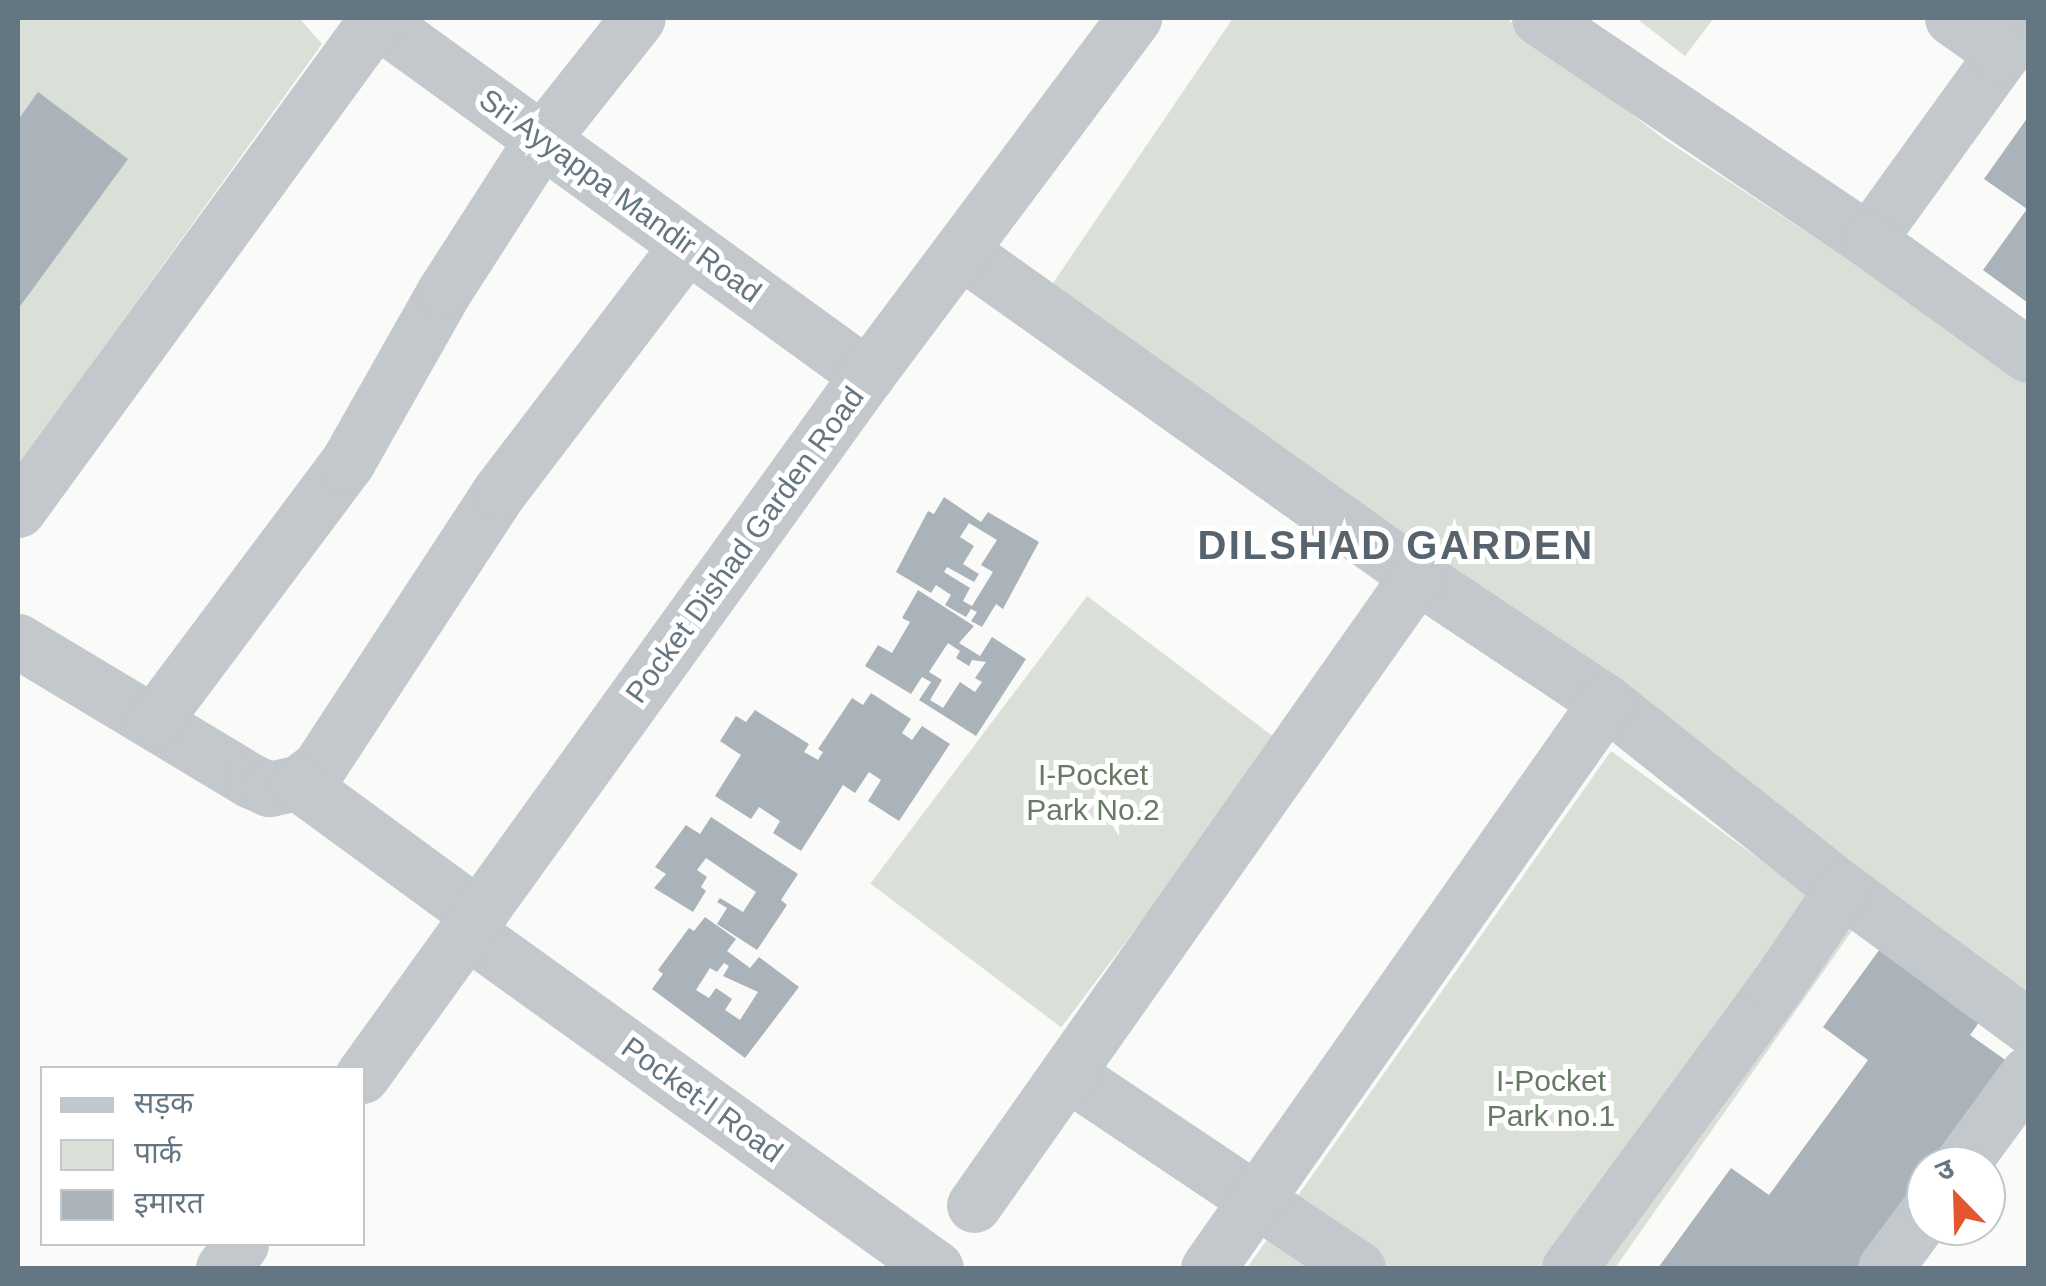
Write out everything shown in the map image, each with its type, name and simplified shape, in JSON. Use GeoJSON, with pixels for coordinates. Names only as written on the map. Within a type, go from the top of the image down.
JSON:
{"type":"FeatureCollection","features":[{"type":"Feature","properties":{"kind":"street"},"geometry":{"type":"LineString","coordinates":[[18,510],[375,18]]}},
{"type":"Feature","properties":{"kind":"street","name":"Sri Ayyappa Mandir Road"},"geometry":{"type":"LineString","coordinates":[[375,18],[867,375]]}},
{"type":"Feature","properties":{"kind":"street"},"geometry":{"type":"LineString","coordinates":[[152,722],[348,463],[445,290],[542,139],[638,18]]}},
{"type":"Feature","properties":{"kind":"street","name":"Pocket Dishad Garden Road"},"geometry":{"type":"LineString","coordinates":[[365,1072],[867,375],[1134,18]]}},
{"type":"Feature","properties":{"kind":"street"},"geometry":{"type":"LineString","coordinates":[[1539,18],[1868,240],[2028,355]]}},
{"type":"Feature","properties":{"kind":"street"},"geometry":{"type":"LineString","coordinates":[[1868,240],[2016,36],[1952,18]]}},
{"type":"Feature","properties":{"kind":"street"},"geometry":{"type":"LineString","coordinates":[[18,641],[270,789],[298,783],[319,766],[500,492],[687,245]]}},
{"type":"Feature","properties":{"kind":"street"},"geometry":{"type":"LineString","coordinates":[[962,252],[1417,576],[1606,702],[1842,889],[2028,1026]]}},
{"type":"Feature","properties":{"kind":"street"},"geometry":{"type":"LineString","coordinates":[[974,1205],[1417,576]]}},
{"type":"Feature","properties":{"kind":"street"},"geometry":{"type":"LineString","coordinates":[[1208,1268],[1606,702]]}},
{"type":"Feature","properties":{"kind":"street","name":"Pocket-I Road"},"geometry":{"type":"LineString","coordinates":[[298,783],[474,924],[936,1268]]}},
{"type":"Feature","properties":{"kind":"street"},"geometry":{"type":"LineString","coordinates":[[1569,1268],[1777,985],[1842,889]]}},
{"type":"Feature","properties":{"kind":"street"},"geometry":{"type":"LineString","coordinates":[[1975,1146],[2028,1073]]}},
{"type":"Feature","properties":{"kind":"street"},"geometry":{"type":"LineString","coordinates":[[1068,1074],[1358,1268]]}},
{"type":"Feature","properties":{"kind":"street"},"geometry":{"type":"LineString","coordinates":[[1885,1268],[1906,1240]]}},
{"type":"Feature","properties":{"kind":"street"},"geometry":{"type":"LineString","coordinates":[[223,1268],[240,1246]]}},
{"type":"Feature","properties":{"kind":"green space"},"geometry":{"type":"Polygon","coordinates":[[[18,18],[299,18],[322,44],[18,466],[18,18]]]}},
{"type":"Feature","properties":{"kind":"green space"},"geometry":{"type":"Polygon","coordinates":[[[1233,18],[1506,18],[1664,139],[2028,377],[2028,998],[1049,289],[1233,18]]]}},
{"type":"Feature","properties":{"kind":"green space"},"geometry":{"type":"Polygon","coordinates":[[[1636,18],[1714,18],[1685,56],[1636,18]]]}},
{"type":"Feature","properties":{"kind":"green space","name":"I-Pocket Park No.2"},"geometry":{"type":"Polygon","coordinates":[[[1087,596],[1278,740],[1061,1027],[870,884],[1087,596]]]}},
{"type":"Feature","properties":{"kind":"green space","name":"I-Pocket Park no.1"},"geometry":{"type":"Polygon","coordinates":[[[1611,751],[1854,928],[1615,1268],[1247,1268],[1611,751]]]}},
{"type":"Feature","properties":{"kind":"building"},"geometry":{"type":"Polygon","coordinates":[[[38,92],[128,159],[18,309],[18,120],[38,92]]]}},
{"type":"Feature","properties":{"kind":"building"},"geometry":{"type":"Polygon","coordinates":[[[2028,117],[2028,303],[1983,270],[2027,209],[1984,179],[2028,117]]]}},
{"type":"Feature","properties":{"kind":"building"},"geometry":{"type":"Polygon","coordinates":[[[944,497],[981,522],[988,512],[1039,542],[1003,609],[996,604],[982,627],[971,621],[977,612],[971,609],[966,617],[945,605],[951,595],[936,585],[931,593],[896,572],[928,511],[934,514],[944,497]],[[969,523],[960,537],[974,546],[963,564],[979,574],[974,582],[947,567],[944,572],[970,588],[963,601],[972,606],[993,572],[981,565],[997,540],[969,523]]]}},
{"type":"Feature","properties":{"kind":"building"},"geometry":{"type":"Polygon","coordinates":[[[918,590],[974,626],[959,643],[980,656],[992,637],[1026,659],[976,736],[919,700],[931,682],[922,677],[911,694],[865,666],[878,645],[892,653],[910,622],[902,618],[918,590]],[[948,643],[929,672],[942,680],[930,700],[943,708],[960,682],[975,692],[982,682],[975,678],[986,662],[972,660],[969,666],[956,658],[960,651],[948,643]]]}},
{"type":"Feature","properties":{"kind":"building"},"geometry":{"type":"Polygon","coordinates":[[[871,693],[911,719],[902,733],[912,740],[922,726],[950,744],[899,821],[868,801],[881,780],[869,772],[855,793],[843,785],[801,851],[773,833],[780,821],[759,807],[751,819],[715,796],[741,755],[720,741],[736,716],[746,722],[755,710],[809,744],[804,752],[818,760],[823,752],[818,749],[852,698],[863,705],[871,693]]]}},
{"type":"Feature","properties":{"kind":"building"},"geometry":{"type":"Polygon","coordinates":[[[711,817],[798,874],[781,900],[787,905],[757,950],[717,924],[727,908],[717,902],[720,898],[743,912],[756,892],[706,858],[697,870],[707,877],[701,887],[706,891],[693,912],[654,888],[666,874],[655,867],[686,825],[700,834],[711,817]]]}},
{"type":"Feature","properties":{"kind":"building"},"geometry":{"type":"Polygon","coordinates":[[[705,917],[736,939],[727,951],[750,968],[759,957],[799,987],[745,1058],[652,989],[663,974],[658,970],[689,928],[694,931],[705,917]],[[724,963],[717,972],[710,968],[696,990],[709,998],[716,988],[732,999],[725,1010],[740,1020],[758,992],[723,976],[729,966],[724,963]]]}},
{"type":"Feature","properties":{"kind":"building"},"geometry":{"type":"Polygon","coordinates":[[[1885,942],[1985,1014],[1970,1035],[2011,1064],[1951,1146],[1906,1146],[1906,1208],[1862,1268],[1658,1268],[1731,1168],[1769,1195],[1868,1060],[1823,1027],[1885,942]]]}},
{"type":"Feature","properties":{"kind":"district","name":"DILSHAD GARDEN"},"geometry":{"type":"Point","coordinates":[1396,545]}}]}
